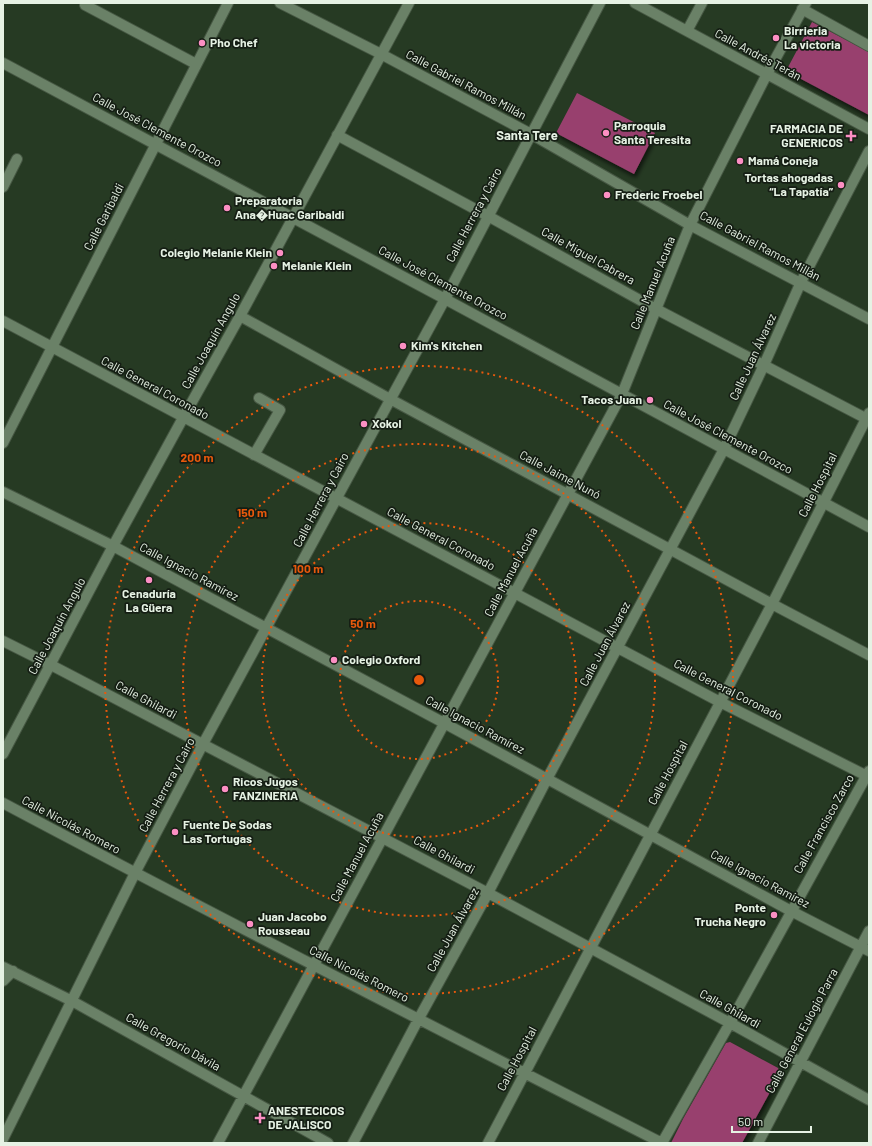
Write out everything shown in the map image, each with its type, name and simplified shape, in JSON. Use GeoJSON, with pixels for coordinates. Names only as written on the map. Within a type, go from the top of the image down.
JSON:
{"type":"FeatureCollection","features":[{"type":"Feature","properties":{"kind":"street","name":"Calle Garibaldi"},"geometry":{"type":"LineString","coordinates":[[3,443],[228,3]]}},
{"type":"Feature","properties":{"kind":"street","name":"Calle Gabriel Ramos Millán"},"geometry":{"type":"LineString","coordinates":[[280,3],[381,54],[531,134],[690,225],[869,319]]}},
{"type":"Feature","properties":{"kind":"street","name":"Calle Joaquín Angulo"},"geometry":{"type":"LineString","coordinates":[[3,754],[113,546],[240,316],[409,3]]}},
{"type":"Feature","properties":{"kind":"street","name":"Calle Herrera y Cairo"},"geometry":{"type":"LineString","coordinates":[[3,1139],[135,873],[203,744],[267,629],[445,299],[600,3]]}},
{"type":"Feature","properties":{"kind":"street","name":"Calle Andrés Terán"},"geometry":{"type":"LineString","coordinates":[[635,3],[869,129]]}},
{"type":"Feature","properties":{"kind":"street"},"geometry":{"type":"LineString","coordinates":[[687,31],[702,3]]}},
{"type":"Feature","properties":{"kind":"street"},"geometry":{"type":"LineString","coordinates":[[85,5],[196,64]]}},
{"type":"Feature","properties":{"kind":"street"},"geometry":{"type":"LineString","coordinates":[[804,6],[869,46]]}},
{"type":"Feature","properties":{"kind":"street","name":"Calle Manuel Acuña"},"geometry":{"type":"LineString","coordinates":[[218,1143],[622,394],[690,225],[767,74],[804,6]]}},
{"type":"Feature","properties":{"kind":"street","name":"Calle José Clemente Orozco"},"geometry":{"type":"LineString","coordinates":[[3,63],[622,394],[869,528]]}},
{"type":"Feature","properties":{"kind":"street","name":"Calle Miguel Cabrera"},"geometry":{"type":"LineString","coordinates":[[337,134],[656,309],[868,417]]}},
{"type":"Feature","properties":{"kind":"street","name":"Calle Juan Álvarez"},"geometry":{"type":"LineString","coordinates":[[353,1143],[724,449],[801,282],[869,151]]}},
{"type":"Feature","properties":{"kind":"street"},"geometry":{"type":"LineString","coordinates":[[3,187],[17,159]]}},
{"type":"Feature","properties":{"kind":"street","name":"Calle Jaime Nunó"},"geometry":{"type":"LineString","coordinates":[[240,316],[390,399],[869,655]]}},
{"type":"Feature","properties":{"kind":"street","name":"Calle General Coronado"},"geometry":{"type":"LineString","coordinates":[[3,321],[720,702],[868,774]]}},
{"type":"Feature","properties":{"kind":"street"},"geometry":{"type":"LineString","coordinates":[[254,455],[280,410],[259,398]]}},
{"type":"Feature","properties":{"kind":"street","name":"Calle Hospital"},"geometry":{"type":"LineString","coordinates":[[488,1143],[772,604],[868,417]]}},
{"type":"Feature","properties":{"kind":"street","name":"Calle Ignacio Ramírez"},"geometry":{"type":"LineString","coordinates":[[3,492],[113,546],[791,911],[865,949]]}},
{"type":"Feature","properties":{"kind":"street","name":"Calle Ghilardi"},"geometry":{"type":"LineString","coordinates":[[3,641],[51,664],[488,893],[730,1023],[869,1100]]}},
{"type":"Feature","properties":{"kind":"street","name":"Calle Francisco Zarco"},"geometry":{"type":"LineString","coordinates":[[662,1143],[868,774]]}},
{"type":"Feature","properties":{"kind":"street","name":"Calle Nicolás Romero"},"geometry":{"type":"LineString","coordinates":[[3,803],[418,1020],[662,1143]]}},
{"type":"Feature","properties":{"kind":"street","name":"Calle General Eulogio Parra"},"geometry":{"type":"LineString","coordinates":[[758,1143],[800,1062],[865,949],[869,931]]}},
{"type":"Feature","properties":{"kind":"street","name":"Calle Gregorio Dávila"},"geometry":{"type":"LineString","coordinates":[[3,967],[72,1001],[328,1143]]}},
{"type":"Feature","properties":{"kind":"street"},"geometry":{"type":"LineString","coordinates":[[3,980],[13,972]]}},
{"type":"Feature","properties":{"kind":"building"},"geometry":{"type":"Polygon","coordinates":[[[812,22],[869,52],[869,115],[786,71],[812,22]]]}},
{"type":"Feature","properties":{"kind":"building","name":"Parroquia Santa Teresita"},"geometry":{"type":"Polygon","coordinates":[[[577,93],[655,133],[634,174],[556,133],[577,93]]]}},
{"type":"Feature","properties":{"kind":"building"},"geometry":{"type":"Polygon","coordinates":[[[730,1042],[778,1068],[780,1074],[742,1143],[671,1143],[726,1043],[730,1042]]]}},
{"type":"Feature","properties":{"kind":"place","name":"Birrieria La victoria"},"geometry":{"type":"Point","coordinates":[776,38]}},
{"type":"Feature","properties":{"kind":"place","name":"Pho Chef"},"geometry":{"type":"Point","coordinates":[202,43]}},
{"type":"Feature","properties":{"kind":"place","name":"Parroquia Santa Teresita"},"geometry":{"type":"Point","coordinates":[606,133]}},
{"type":"Feature","properties":{"kind":"place","name":"FARMACIA DE GENERICOS"},"geometry":{"type":"Point","coordinates":[851,136]}},
{"type":"Feature","properties":{"kind":"place","name":"Mamá Coneja"},"geometry":{"type":"Point","coordinates":[740,161]}},
{"type":"Feature","properties":{"kind":"place","name":"Tortas ahogadas “La Tapatía”"},"geometry":{"type":"Point","coordinates":[841,185]}},
{"type":"Feature","properties":{"kind":"place","name":"Frederic Froebel"},"geometry":{"type":"Point","coordinates":[607,195]}},
{"type":"Feature","properties":{"kind":"place","name":"Preparatoria Ana�Huac Garibaldi"},"geometry":{"type":"Point","coordinates":[227,208]}},
{"type":"Feature","properties":{"kind":"place","name":"Colegio Melanie Klein"},"geometry":{"type":"Point","coordinates":[280,253]}},
{"type":"Feature","properties":{"kind":"place","name":"Melanie Klein"},"geometry":{"type":"Point","coordinates":[274,266]}},
{"type":"Feature","properties":{"kind":"place","name":"Kim's Kitchen"},"geometry":{"type":"Point","coordinates":[403,346]}},
{"type":"Feature","properties":{"kind":"place","name":"Tacos Juan"},"geometry":{"type":"Point","coordinates":[650,400]}},
{"type":"Feature","properties":{"kind":"place","name":"Xokol"},"geometry":{"type":"Point","coordinates":[364,424]}},
{"type":"Feature","properties":{"kind":"place","name":"Cenaduría La Güera"},"geometry":{"type":"Point","coordinates":[149,580]}},
{"type":"Feature","properties":{"kind":"place","name":"Colegio Oxford"},"geometry":{"type":"Point","coordinates":[334,660]}},
{"type":"Feature","properties":{"kind":"place","name":"Ricos Jugos FANZINERIA"},"geometry":{"type":"Point","coordinates":[225,789]}},
{"type":"Feature","properties":{"kind":"place","name":"Fuente De Sodas Las Tortugas"},"geometry":{"type":"Point","coordinates":[175,832]}},
{"type":"Feature","properties":{"kind":"place","name":"Ponte Trucha Negro"},"geometry":{"type":"Point","coordinates":[774,915]}},
{"type":"Feature","properties":{"kind":"place","name":"Juan Jacobo Rousseau"},"geometry":{"type":"Point","coordinates":[250,924]}},
{"type":"Feature","properties":{"kind":"place","name":"ANESTECICOS DE JALISCO"},"geometry":{"type":"Point","coordinates":[260,1118]}},
{"type":"Feature","properties":{"kind":"district","name":"Santa Tere"},"geometry":{"type":"Point","coordinates":[527,135]}}]}
